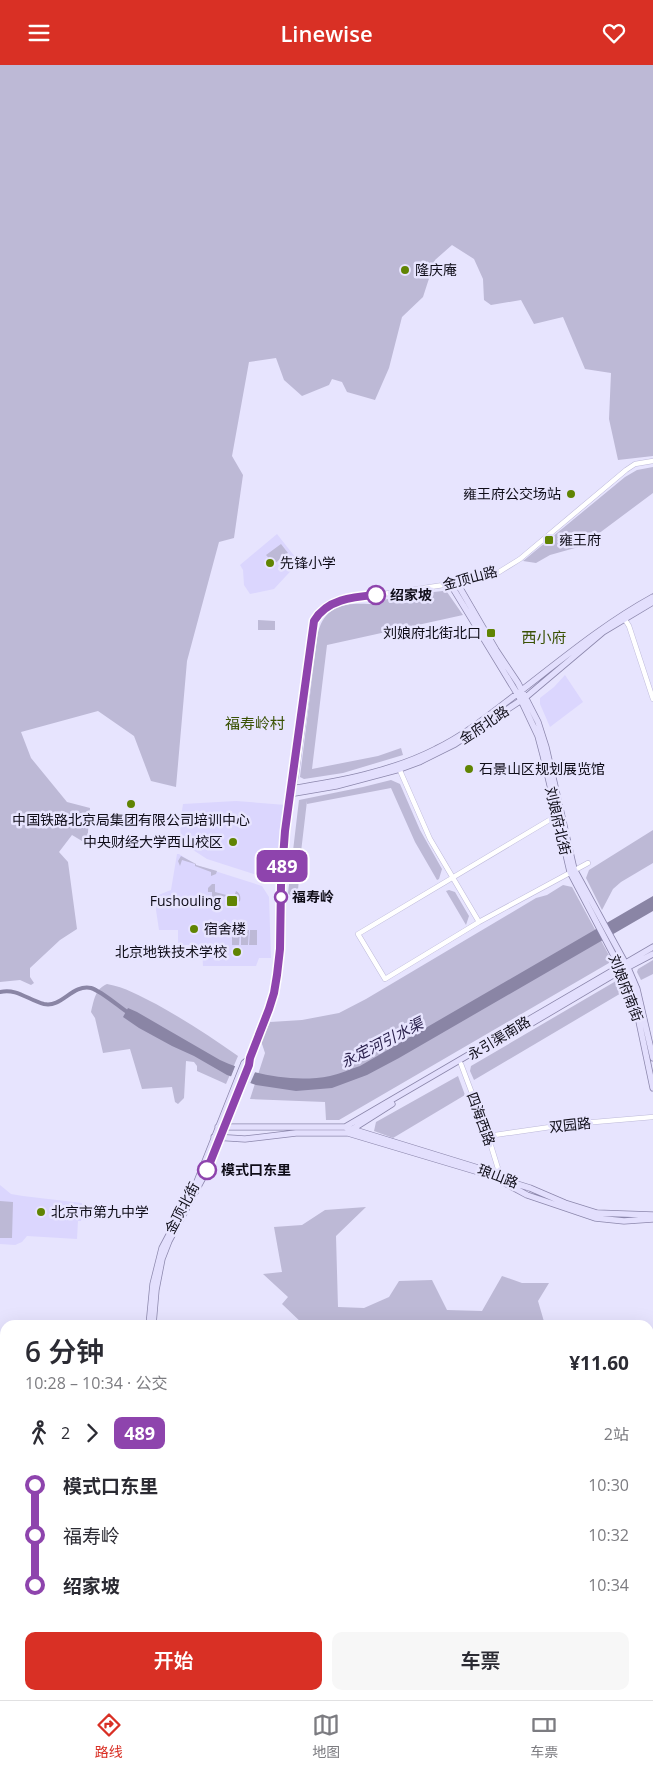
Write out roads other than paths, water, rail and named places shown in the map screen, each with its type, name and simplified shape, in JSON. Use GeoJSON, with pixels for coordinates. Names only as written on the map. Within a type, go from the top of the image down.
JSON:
{"type":"FeatureCollection","features":[{"type":"Feature","properties":{"kind":"main road","name":"刘娘府北街"},"geometry":{"type":"LineString","coordinates":[[454,584],[522,695],[544,738],[572,871]]}},
{"type":"Feature","properties":{"kind":"main road","name":"金府北路"},"geometry":{"type":"LineString","coordinates":[[291,790],[420,762],[455,744],[624,616],[653,597]]}},
{"type":"Feature","properties":{"kind":"main road","name":"金府北路"},"geometry":{"type":"LineString","coordinates":[[624,616],[653,602]]}},
{"type":"Feature","properties":{"kind":"main road","name":"刘娘府北街"},"geometry":{"type":"LineString","coordinates":[[522,695],[541,746],[556,818],[572,871],[623,967]]}},
{"type":"Feature","properties":{"kind":"main road","name":"永引渠南路"},"geometry":{"type":"LineString","coordinates":[[350,1131],[623,967],[653,947]]}},
{"type":"Feature","properties":{"kind":"main road","name":"永引渠南路"},"geometry":{"type":"LineString","coordinates":[[221,1127],[344,1127],[623,967],[653,954]]}},
{"type":"Feature","properties":{"kind":"main road","name":"刘娘府南街"},"geometry":{"type":"LineString","coordinates":[[623,967],[637,989],[653,1058]]}},
{"type":"Feature","properties":{"kind":"main road","name":"刘娘府南街"},"geometry":{"type":"LineString","coordinates":[[623,967],[638,1012],[653,1088]]}},
{"type":"Feature","properties":{"kind":"main road","name":"金顶北街"},"geometry":{"type":"LineString","coordinates":[[153,1320],[162,1259],[169,1241],[203,1179],[221,1127],[250,1058]]}},
{"type":"Feature","properties":{"kind":"main road"},"geometry":{"type":"LineString","coordinates":[[344,1127],[350,1131]]}},
{"type":"Feature","properties":{"kind":"main road"},"geometry":{"type":"LineString","coordinates":[[217,1138],[256,1139],[296,1133],[350,1131]]}},
{"type":"Feature","properties":{"kind":"main road","name":"琅山路"},"geometry":{"type":"LineString","coordinates":[[350,1131],[500,1175],[517,1184],[530,1187],[566,1203],[598,1213],[653,1215]]}},
{"type":"Feature","properties":{"kind":"main road","name":"琅山路"},"geometry":{"type":"LineString","coordinates":[[350,1131],[492,1176],[528,1195],[595,1218],[624,1221],[653,1219]]}},
{"type":"Feature","properties":{"kind":"main road","name":"金顶北街"},"geometry":{"type":"LineString","coordinates":[[149,1320],[152,1284],[162,1248],[196,1184],[217,1138]]}},
{"type":"Feature","properties":{"kind":"street","name":"金顶山路"},"geometry":{"type":"LineString","coordinates":[[250,1058],[269,1009],[277,975],[280,949],[284,845],[317,616],[326,608],[343,600],[454,584],[491,575],[510,565],[547,537],[620,474],[635,464],[653,461]]}},
{"type":"Feature","properties":{"kind":"street"},"geometry":{"type":"LineString","coordinates":[[624,616],[653,699]]}},
{"type":"Feature","properties":{"kind":"street"},"geometry":{"type":"LineString","coordinates":[[399,767],[423,824],[479,922]]}},
{"type":"Feature","properties":{"kind":"street"},"geometry":{"type":"LineString","coordinates":[[556,818],[551,819],[358,934],[385,979],[479,922],[588,863]]}},
{"type":"Feature","properties":{"kind":"street","name":"四海西路"},"geometry":{"type":"LineString","coordinates":[[461,1064],[488,1136],[500,1175]]}},
{"type":"Feature","properties":{"kind":"street","name":"双园路"},"geometry":{"type":"LineString","coordinates":[[488,1136],[571,1124],[653,1117]]}},
{"type":"Feature","properties":{"kind":"street"},"geometry":{"type":"LineString","coordinates":[[0,1586],[0,1688]]}},
{"type":"Feature","properties":{"kind":"waterway","name":"永定河引水渠"},"geometry":{"type":"LineString","coordinates":[[0,992],[12,992],[44,1004],[50,1004],[56,1003],[78,989],[91,988],[106,996],[130,1014]]}},
{"type":"Feature","properties":{"kind":"place","name":"隆庆庵"},"geometry":{"type":"Point","coordinates":[405,270]}},
{"type":"Feature","properties":{"kind":"place","name":"雍王府公交场站"},"geometry":{"type":"Point","coordinates":[571,494]}},
{"type":"Feature","properties":{"kind":"place","name":"雍王府"},"geometry":{"type":"Point","coordinates":[549,540]}},
{"type":"Feature","properties":{"kind":"place","name":"先锋小学"},"geometry":{"type":"Point","coordinates":[270,563]}},
{"type":"Feature","properties":{"kind":"place","name":"绍家坡"},"geometry":{"type":"Point","coordinates":[376,595]}},
{"type":"Feature","properties":{"kind":"place","name":"刘娘府北街北口"},"geometry":{"type":"Point","coordinates":[491,633]}},
{"type":"Feature","properties":{"kind":"place","name":"石景山区规划展览馆"},"geometry":{"type":"Point","coordinates":[469,769]}},
{"type":"Feature","properties":{"kind":"place","name":"中国铁路北京局集团有限公司培训中心"},"geometry":{"type":"Point","coordinates":[131,804]}},
{"type":"Feature","properties":{"kind":"place","name":"中央财经大学西山校区"},"geometry":{"type":"Point","coordinates":[233,842]}},
{"type":"Feature","properties":{"kind":"place","name":"福寿岭"},"geometry":{"type":"Point","coordinates":[281,897]}},
{"type":"Feature","properties":{"kind":"place","name":"Fushouling"},"geometry":{"type":"Point","coordinates":[232,901]}},
{"type":"Feature","properties":{"kind":"place","name":"宿舍楼"},"geometry":{"type":"Point","coordinates":[194,929]}},
{"type":"Feature","properties":{"kind":"place","name":"北京地铁技术学校"},"geometry":{"type":"Point","coordinates":[237,952]}},
{"type":"Feature","properties":{"kind":"place","name":"模式口东里"},"geometry":{"type":"Point","coordinates":[207,1170]}},
{"type":"Feature","properties":{"kind":"place","name":"北京市第九中学"},"geometry":{"type":"Point","coordinates":[41,1212]}},
{"type":"Feature","properties":{"kind":"district","name":"西小府"},"geometry":{"type":"Point","coordinates":[544,638]}},
{"type":"Feature","properties":{"kind":"district","name":"福寿岭村"},"geometry":{"type":"Point","coordinates":[255,724]}}]}
